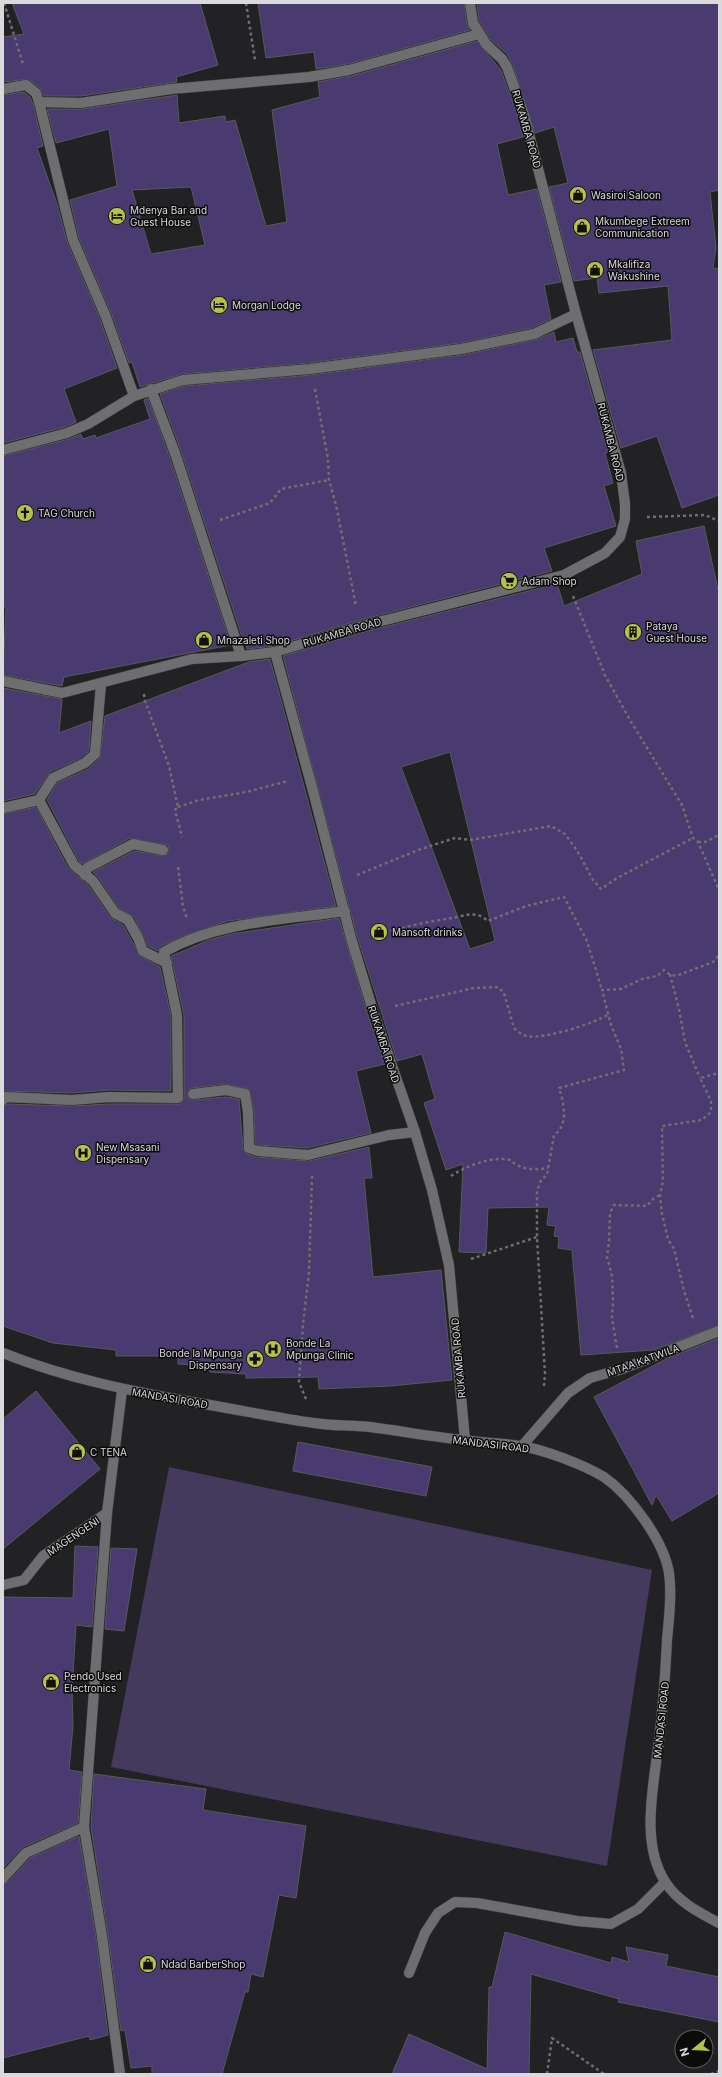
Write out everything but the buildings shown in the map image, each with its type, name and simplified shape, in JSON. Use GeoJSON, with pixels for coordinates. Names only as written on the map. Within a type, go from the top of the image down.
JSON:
{"type":"FeatureCollection","features":[{"type":"Feature","properties":{"kind":"street","name":"RUKAMBA ROAD"},"geometry":{"type":"LineString","coordinates":[[3,681],[62,693],[192,659],[275,652],[362,626],[564,575],[605,553],[620,537],[625,520],[625,504],[621,473],[576,314],[524,115],[513,82],[502,59],[486,44],[473,23],[470,3]]}},
{"type":"Feature","properties":{"kind":"street"},"geometry":{"type":"LineString","coordinates":[[39,102],[81,103],[258,80],[309,77],[349,70],[479,34]]}},
{"type":"Feature","properties":{"kind":"street"},"geometry":{"type":"LineString","coordinates":[[3,88],[26,85],[36,94],[73,240],[106,317],[134,396]]}},
{"type":"Feature","properties":{"kind":"street"},"geometry":{"type":"LineString","coordinates":[[3,450],[67,433],[88,424],[134,396],[151,389],[183,380],[310,369],[461,349],[534,334],[576,314]]}},
{"type":"Feature","properties":{"kind":"street"},"geometry":{"type":"LineString","coordinates":[[151,389],[199,526],[241,656]]}},
{"type":"Feature","properties":{"kind":"street","name":"RUKAMBA ROAD"},"geometry":{"type":"LineString","coordinates":[[275,652],[314,791],[351,938],[373,1011],[415,1132],[432,1190],[449,1266],[465,1440]]}},
{"type":"Feature","properties":{"kind":"street"},"geometry":{"type":"LineString","coordinates":[[3,808],[39,800],[53,778],[85,762],[95,754],[101,684]]}},
{"type":"Feature","properties":{"kind":"street"},"geometry":{"type":"LineString","coordinates":[[39,800],[74,864],[93,881],[115,913],[128,920],[138,938],[142,951],[167,963]]}},
{"type":"Feature","properties":{"kind":"street"},"geometry":{"type":"LineString","coordinates":[[85,875],[87,868],[133,844],[163,850]]}},
{"type":"Feature","properties":{"kind":"street"},"geometry":{"type":"LineString","coordinates":[[3,1100],[5,1097],[72,1100],[108,1097],[178,1098],[177,1014],[164,952],[197,936],[228,928],[345,911]]}},
{"type":"Feature","properties":{"kind":"street"},"geometry":{"type":"LineString","coordinates":[[193,1094],[226,1090],[245,1094],[248,1112],[249,1148],[258,1151],[308,1155],[389,1135],[415,1132]]}},
{"type":"Feature","properties":{"kind":"street","name":"MTAA KATWILA"},"geometry":{"type":"LineString","coordinates":[[522,1446],[568,1393],[590,1378],[622,1369],[719,1331]]}},
{"type":"Feature","properties":{"kind":"street","name":"MANDASI ROAD"},"geometry":{"type":"LineString","coordinates":[[3,1353],[72,1378],[122,1390],[316,1424],[370,1427],[522,1446],[553,1455],[604,1477],[622,1493],[644,1519],[660,1546],[669,1572],[670,1604],[666,1659],[659,1743],[652,1794],[652,1831],[655,1862],[665,1882],[674,1894],[699,1913],[719,1922]]}},
{"type":"Feature","properties":{"kind":"street"},"geometry":{"type":"LineString","coordinates":[[120,2074],[102,1936],[84,1827],[106,1513],[122,1390]]}},
{"type":"Feature","properties":{"kind":"street","name":"MAGENGENI"},"geometry":{"type":"LineString","coordinates":[[3,1585],[24,1580],[43,1556],[106,1513]]}},
{"type":"Feature","properties":{"kind":"street"},"geometry":{"type":"LineString","coordinates":[[3,1878],[26,1853],[84,1827]]}},
{"type":"Feature","properties":{"kind":"street"},"geometry":{"type":"LineString","coordinates":[[409,1973],[425,1933],[438,1913],[455,1902],[472,1902],[577,1921],[611,1924],[638,1909],[665,1882]]}},
{"type":"Feature","properties":{"kind":"path"},"geometry":{"type":"LineString","coordinates":[[4,3],[22,56],[26,85]]}},
{"type":"Feature","properties":{"kind":"path"},"geometry":{"type":"LineString","coordinates":[[246,3],[258,80]]}},
{"type":"Feature","properties":{"kind":"path"},"geometry":{"type":"LineString","coordinates":[[310,369],[328,459],[329,480],[336,505],[354,600],[362,626]]}},
{"type":"Feature","properties":{"kind":"path"},"geometry":{"type":"LineString","coordinates":[[199,526],[262,507],[270,503],[281,489],[329,480]]}},
{"type":"Feature","properties":{"kind":"path"},"geometry":{"type":"LineString","coordinates":[[625,520],[658,515],[705,515],[719,521]]}},
{"type":"Feature","properties":{"kind":"path"},"geometry":{"type":"LineString","coordinates":[[564,575],[605,675],[630,720],[682,805],[693,838],[698,842],[719,890]]}},
{"type":"Feature","properties":{"kind":"path"},"geometry":{"type":"LineString","coordinates":[[142,672],[145,701],[169,766],[178,807],[175,810],[182,837],[162,843],[163,850],[180,855],[178,870],[183,906],[190,929],[197,936]]}},
{"type":"Feature","properties":{"kind":"path"},"geometry":{"type":"LineString","coordinates":[[178,807],[199,800],[246,792],[271,784],[303,779],[306,786],[314,791]]}},
{"type":"Feature","properties":{"kind":"path"},"geometry":{"type":"LineString","coordinates":[[337,880],[355,875],[455,838],[470,840],[551,826],[565,834],[578,852],[593,880],[601,889],[617,878],[693,838]]}},
{"type":"Feature","properties":{"kind":"path"},"geometry":{"type":"LineString","coordinates":[[698,842],[705,842],[719,835]]}},
{"type":"Feature","properties":{"kind":"path"},"geometry":{"type":"LineString","coordinates":[[351,938],[360,939],[379,934],[383,931],[394,930],[441,918],[452,918],[464,915],[478,915],[488,921],[526,906],[564,896],[588,941],[620,1049],[624,1070],[559,1088],[565,1119],[559,1132],[554,1135],[547,1174],[541,1180],[537,1191],[537,1237],[545,1374],[542,1392]]}},
{"type":"Feature","properties":{"kind":"path"},"geometry":{"type":"LineString","coordinates":[[602,990],[622,989],[642,979],[657,976],[664,970],[676,976],[713,962],[719,955]]}},
{"type":"Feature","properties":{"kind":"path"},"geometry":{"type":"LineString","coordinates":[[670,974],[679,1008],[685,1042],[711,1101],[711,1112],[702,1120],[662,1125],[663,1181],[660,1195],[668,1239],[674,1249],[684,1291],[696,1330],[702,1338]]}},
{"type":"Feature","properties":{"kind":"path"},"geometry":{"type":"LineString","coordinates":[[373,1011],[474,988],[492,986],[502,989],[508,1002],[514,1028],[517,1032],[527,1036],[540,1036],[588,1024],[609,1014]]}},
{"type":"Feature","properties":{"kind":"path"},"geometry":{"type":"LineString","coordinates":[[700,1078],[719,1073]]}},
{"type":"Feature","properties":{"kind":"path"},"geometry":{"type":"LineString","coordinates":[[308,1155],[313,1178],[311,1238],[299,1382],[316,1424]]}},
{"type":"Feature","properties":{"kind":"path"},"geometry":{"type":"LineString","coordinates":[[432,1190],[468,1165],[500,1159],[510,1160],[515,1164],[532,1170],[548,1168]]}},
{"type":"Feature","properties":{"kind":"path"},"geometry":{"type":"LineString","coordinates":[[622,1369],[618,1355],[612,1318],[612,1276],[607,1257],[610,1242],[610,1213],[614,1205],[647,1206],[654,1198],[660,1195]]}},
{"type":"Feature","properties":{"kind":"path"},"geometry":{"type":"LineString","coordinates":[[449,1266],[537,1237]]}},
{"type":"Feature","properties":{"kind":"path"},"geometry":{"type":"LineString","coordinates":[[547,2074],[552,2038],[604,2074]]}},
{"type":"Feature","properties":{"kind":"path"},"geometry":{"type":"LineString","coordinates":[[711,2074],[719,2071]]}},
{"type":"Feature","properties":{"kind":"shaded area"},"geometry":{"type":"Polygon","coordinates":[[[169,1467],[652,1570],[607,1866],[111,1767],[169,1467]]]}},
{"type":"Feature","properties":{"kind":"place","name":"Wasiroi Saloon"},"geometry":{"type":"Point","coordinates":[578,195]}},
{"type":"Feature","properties":{"kind":"place","name":"Mdenya Bar and Guest House"},"geometry":{"type":"Point","coordinates":[117,216]}},
{"type":"Feature","properties":{"kind":"place","name":"Mkumbege Extreem Communication"},"geometry":{"type":"Point","coordinates":[582,227]}},
{"type":"Feature","properties":{"kind":"place","name":"Mkalifiza Wakushine"},"geometry":{"type":"Point","coordinates":[595,270]}},
{"type":"Feature","properties":{"kind":"place","name":"Morgan Lodge"},"geometry":{"type":"Point","coordinates":[219,305]}},
{"type":"Feature","properties":{"kind":"place","name":"TAG Church"},"geometry":{"type":"Point","coordinates":[25,513]}},
{"type":"Feature","properties":{"kind":"place","name":"Adam Shop"},"geometry":{"type":"Point","coordinates":[509,581]}},
{"type":"Feature","properties":{"kind":"place","name":"Pataya Guest House"},"geometry":{"type":"Point","coordinates":[633,632]}},
{"type":"Feature","properties":{"kind":"place","name":"Mnazaleti Shop"},"geometry":{"type":"Point","coordinates":[204,640]}},
{"type":"Feature","properties":{"kind":"place","name":"Mansoft drinks"},"geometry":{"type":"Point","coordinates":[379,932]}},
{"type":"Feature","properties":{"kind":"place","name":"New Msasani Dispensary"},"geometry":{"type":"Point","coordinates":[83,1153]}},
{"type":"Feature","properties":{"kind":"place","name":"Bonde La Mpunga Clinic"},"geometry":{"type":"Point","coordinates":[273,1349]}},
{"type":"Feature","properties":{"kind":"place","name":"Bonde la Mpunga Dispensary"},"geometry":{"type":"Point","coordinates":[255,1359]}},
{"type":"Feature","properties":{"kind":"place","name":"C TENA"},"geometry":{"type":"Point","coordinates":[77,1452]}},
{"type":"Feature","properties":{"kind":"place","name":"Pendo Used Electronics"},"geometry":{"type":"Point","coordinates":[51,1682]}},
{"type":"Feature","properties":{"kind":"place","name":"Ndad BarberShop"},"geometry":{"type":"Point","coordinates":[148,1964]}}]}
